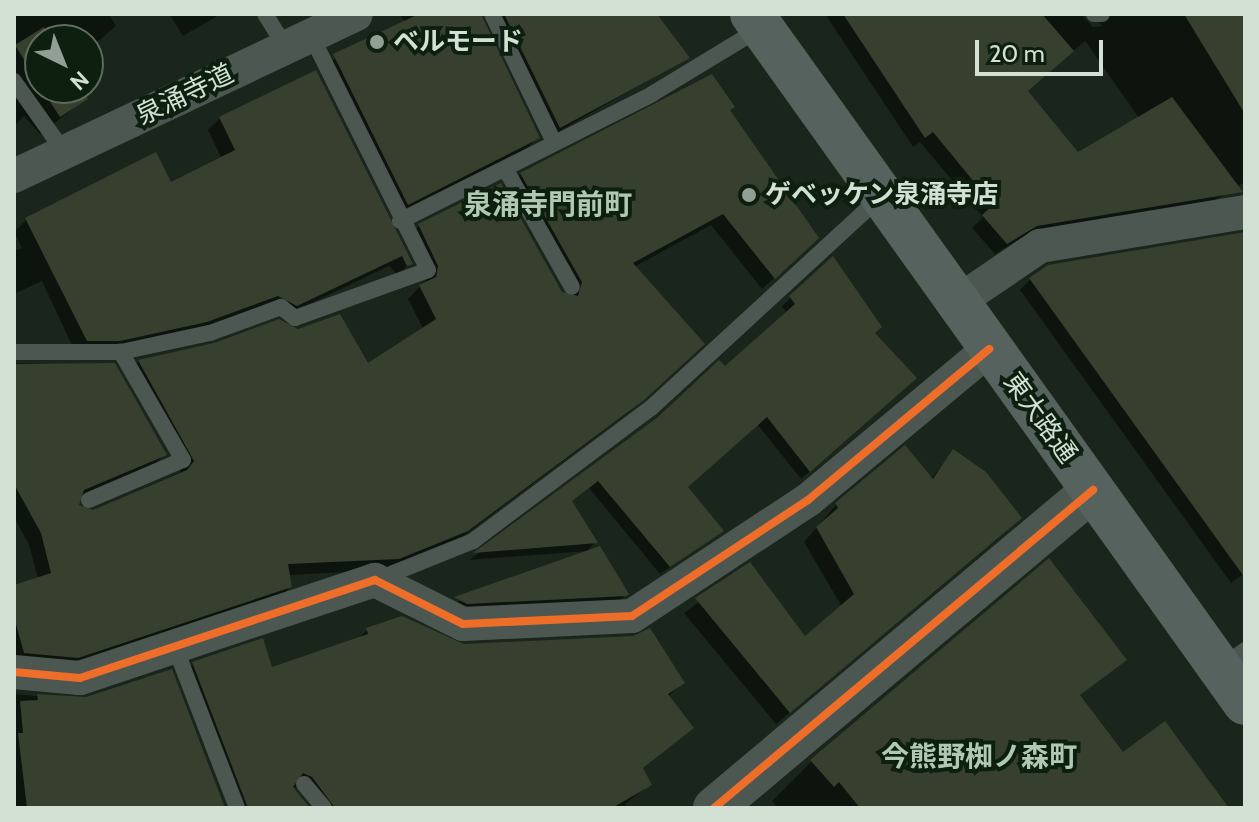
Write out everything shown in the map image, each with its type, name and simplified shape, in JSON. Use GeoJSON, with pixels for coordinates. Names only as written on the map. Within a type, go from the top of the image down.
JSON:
{"type":"FeatureCollection","features":[{"type":"Feature","properties":{"kind":"main road","name":"東大路通"},"geometry":{"type":"LineString","coordinates":[[756,21],[879,198],[1093,490],[1232,659],[1245,703]]}},
{"type":"Feature","properties":{"kind":"street","name":"泉涌寺道"},"geometry":{"type":"LineString","coordinates":[[14,176],[356,14]]}},
{"type":"Feature","properties":{"kind":"street"},"geometry":{"type":"LineString","coordinates":[[956,303],[1040,246],[1245,212]]}},
{"type":"Feature","properties":{"kind":"street"},"geometry":{"type":"LineString","coordinates":[[14,672],[80,678],[375,580],[463,624],[632,616],[808,500],[989,349]]}},
{"type":"Feature","properties":{"kind":"street"},"geometry":{"type":"LineString","coordinates":[[714,808],[1093,490]]}},
{"type":"Feature","properties":{"kind":"lane"},"geometry":{"type":"LineString","coordinates":[[14,352],[121,352],[210,333],[281,307],[295,318],[428,270],[298,41],[265,14]]}},
{"type":"Feature","properties":{"kind":"lane"},"geometry":{"type":"LineString","coordinates":[[492,14],[553,140]]}},
{"type":"Feature","properties":{"kind":"lane"},"geometry":{"type":"LineString","coordinates":[[1094,14],[1102,14]]}},
{"type":"Feature","properties":{"kind":"lane"},"geometry":{"type":"LineString","coordinates":[[400,221],[506,170],[553,140],[652,94],[756,21]]}},
{"type":"Feature","properties":{"kind":"lane"},"geometry":{"type":"LineString","coordinates":[[14,81],[65,153]]}},
{"type":"Feature","properties":{"kind":"lane"},"geometry":{"type":"LineString","coordinates":[[506,170],[572,287]]}},
{"type":"Feature","properties":{"kind":"lane"},"geometry":{"type":"LineString","coordinates":[[375,580],[473,541],[651,408],[879,198]]}},
{"type":"Feature","properties":{"kind":"lane"},"geometry":{"type":"LineString","coordinates":[[89,500],[183,460],[121,352]]}},
{"type":"Feature","properties":{"kind":"lane"},"geometry":{"type":"LineString","coordinates":[[175,647],[237,808]]}},
{"type":"Feature","properties":{"kind":"lane"},"geometry":{"type":"LineString","coordinates":[[304,784],[324,808]]}},
{"type":"Feature","properties":{"kind":"building"},"geometry":{"type":"Polygon","coordinates":[[[419,14],[481,14],[540,138],[408,205],[333,54],[419,14]]]}},
{"type":"Feature","properties":{"kind":"building"},"geometry":{"type":"Polygon","coordinates":[[[504,14],[657,14],[690,58],[560,128],[504,14]]]}},
{"type":"Feature","properties":{"kind":"building"},"geometry":{"type":"Polygon","coordinates":[[[843,14],[1042,14],[1074,51],[1028,91],[1078,152],[1172,97],[1243,192],[1037,226],[1007,244],[982,215],[993,205],[933,132],[925,138],[843,14]]]}},
{"type":"Feature","properties":{"kind":"building"},"geometry":{"type":"Polygon","coordinates":[[[1184,14],[1245,14],[1245,114],[1184,14]]]}},
{"type":"Feature","properties":{"kind":"building"},"geometry":{"type":"Polygon","coordinates":[[[24,39],[24,60],[15,45],[24,39]]]}},
{"type":"Feature","properties":{"kind":"building"},"geometry":{"type":"Polygon","coordinates":[[[316,70],[413,264],[407,266],[402,256],[297,306],[278,296],[207,322],[120,341],[87,341],[25,218],[156,152],[171,182],[235,150],[219,117],[316,70]]]}},
{"type":"Feature","properties":{"kind":"building"},"geometry":{"type":"Polygon","coordinates":[[[712,74],[735,107],[730,110],[819,238],[775,279],[723,214],[633,263],[705,344],[644,400],[468,531],[399,559],[288,564],[292,587],[78,658],[24,653],[14,617],[14,585],[51,573],[41,533],[14,484],[14,364],[115,363],[167,455],[84,490],[79,505],[93,510],[187,470],[194,461],[138,360],[214,343],[279,319],[298,329],[340,314],[368,363],[436,319],[419,285],[436,277],[438,266],[418,224],[501,183],[562,292],[578,296],[582,282],[520,173],[712,74]]]}},
{"type":"Feature","properties":{"kind":"building"},"geometry":{"type":"Polygon","coordinates":[[[51,104],[80,104],[60,117],[51,104]]]}},
{"type":"Feature","properties":{"kind":"building"},"geometry":{"type":"Polygon","coordinates":[[[1245,232],[1245,578],[1029,278],[1048,265],[1245,232]]]}},
{"type":"Feature","properties":{"kind":"building"},"geometry":{"type":"Polygon","coordinates":[[[833,256],[882,327],[875,333],[917,378],[810,472],[767,417],[688,487],[724,531],[670,567],[598,481],[572,501],[598,543],[473,553],[658,417],[719,360],[725,366],[795,304],[789,296],[833,256]]]}},
{"type":"Feature","properties":{"kind":"building"},"geometry":{"type":"Polygon","coordinates":[[[905,445],[933,479],[953,449],[986,472],[1022,518],[790,713],[695,598],[750,562],[805,636],[854,594],[816,527],[838,508],[835,503],[905,445]]]}},
{"type":"Feature","properties":{"kind":"building"},"geometry":{"type":"Polygon","coordinates":[[[600,546],[629,594],[626,596],[467,604],[454,597],[600,546]]]}},
{"type":"Feature","properties":{"kind":"building"},"geometry":{"type":"Polygon","coordinates":[[[1049,558],[1127,660],[1080,695],[1123,752],[1165,721],[1229,808],[860,808],[839,782],[834,787],[810,760],[1049,558]]]}},
{"type":"Feature","properties":{"kind":"building"},"geometry":{"type":"Polygon","coordinates":[[[402,616],[464,644],[633,636],[650,628],[685,683],[668,694],[694,728],[643,768],[652,785],[612,808],[335,808],[312,777],[303,773],[293,787],[310,808],[248,808],[192,662],[263,638],[272,667],[368,634],[366,628],[402,616]]]}},
{"type":"Feature","properties":{"kind":"building"},"geometry":{"type":"Polygon","coordinates":[[[172,669],[225,808],[27,808],[18,733],[23,733],[20,701],[38,700],[37,694],[86,697],[172,669]]]}},
{"type":"Feature","properties":{"kind":"cycle path"},"geometry":{"type":"LineString","coordinates":[[14,672],[80,678],[375,580],[463,624],[632,616],[808,500],[989,349]]}},
{"type":"Feature","properties":{"kind":"cycle path"},"geometry":{"type":"LineString","coordinates":[[714,808],[1093,490]]}},
{"type":"Feature","properties":{"kind":"place","name":"ベルモード"},"geometry":{"type":"Point","coordinates":[377,42]}},
{"type":"Feature","properties":{"kind":"place","name":"ゲベッケン泉涌寺店"},"geometry":{"type":"Point","coordinates":[749,195]}},
{"type":"Feature","properties":{"kind":"district","name":"泉涌寺門前町"},"geometry":{"type":"Point","coordinates":[548,204]}},
{"type":"Feature","properties":{"kind":"district","name":"今熊野椥ノ森町"},"geometry":{"type":"Point","coordinates":[979,756]}}]}
